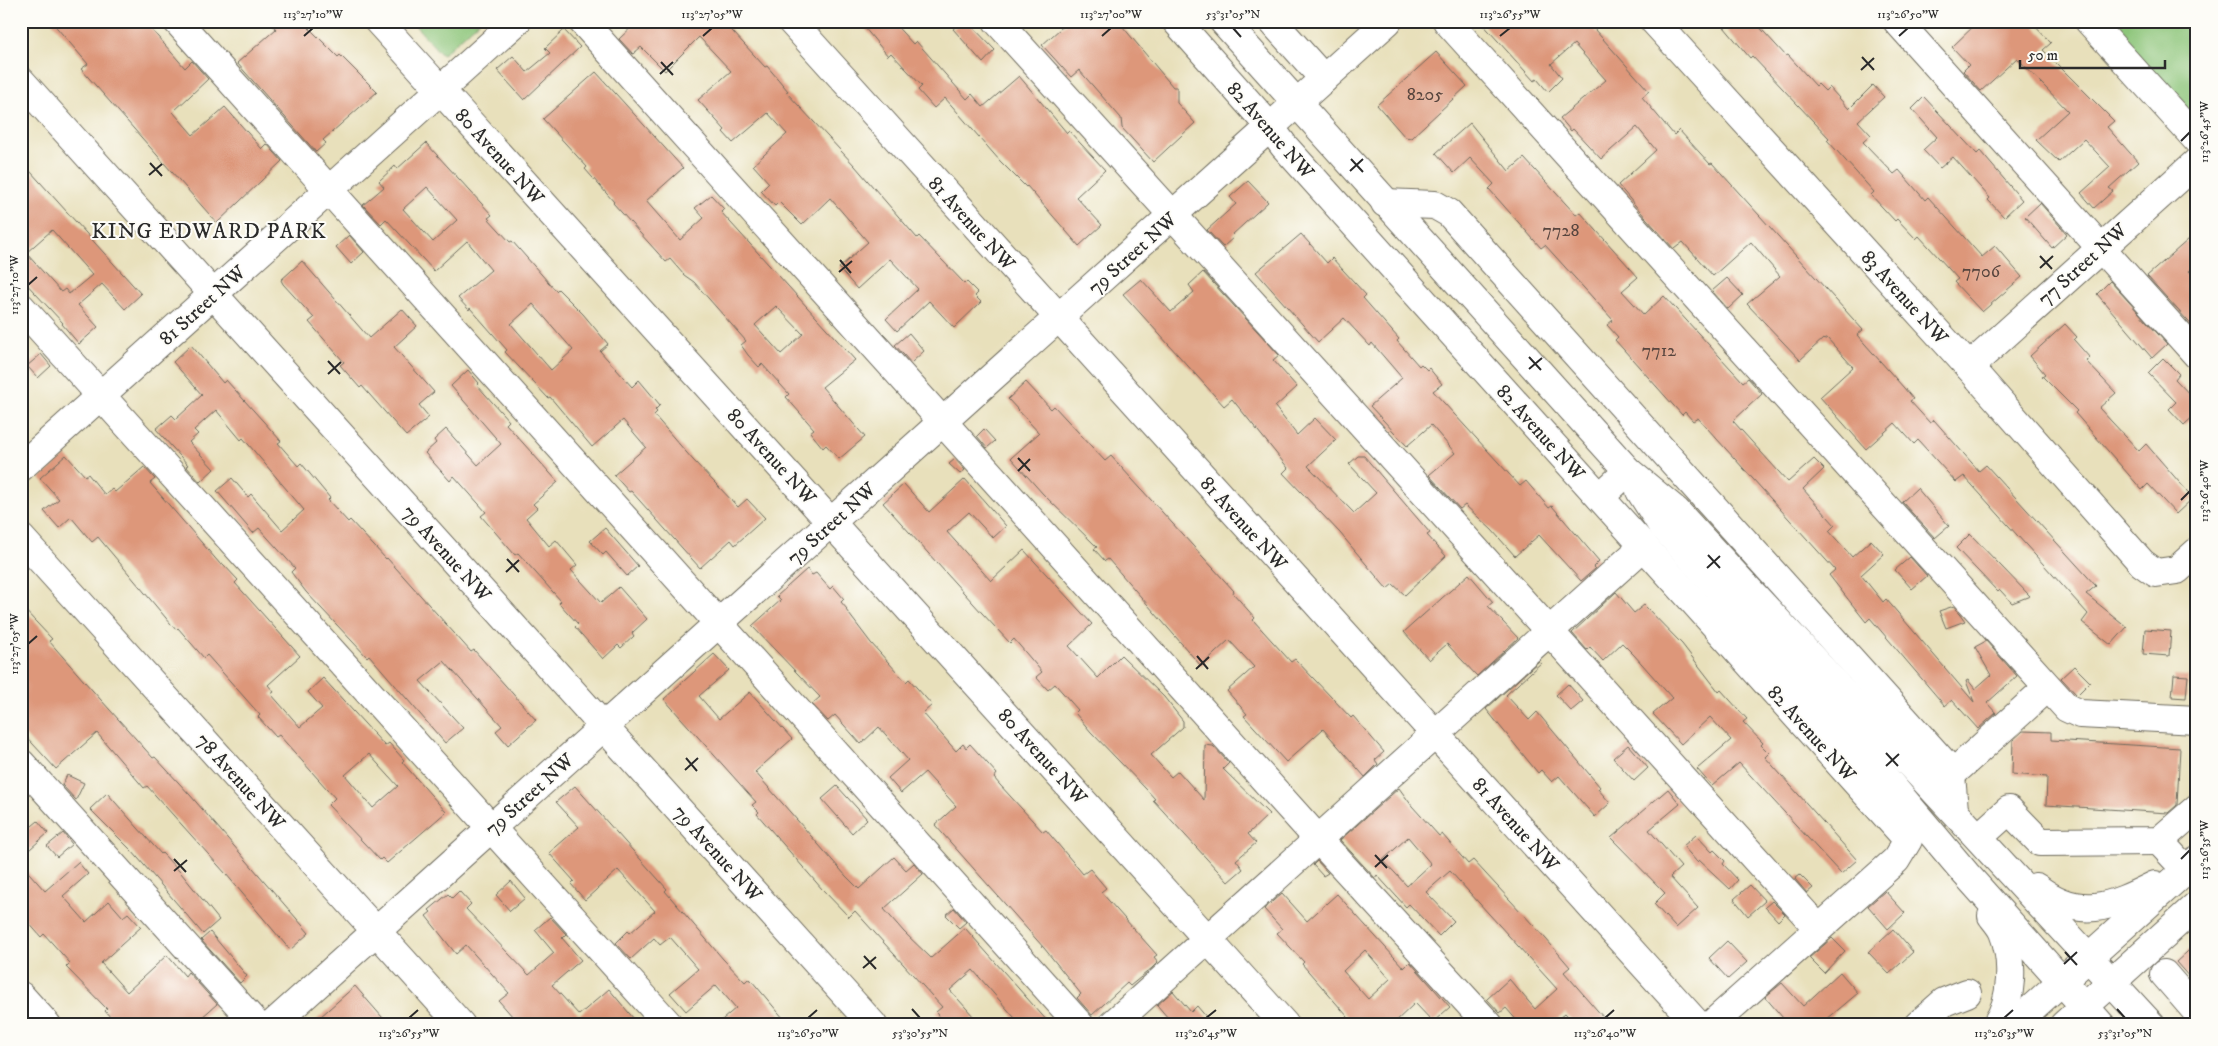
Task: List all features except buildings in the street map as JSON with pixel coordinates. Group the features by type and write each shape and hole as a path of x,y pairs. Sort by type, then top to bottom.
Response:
{"street":[{"path":"177,21 1080,1025"},
{"name":"80 Avenue NW","path":"378,21 1285,1025"},
{"name":"81 Street NW","path":"21,467 517,21"},
{"path":"582,21 1318,839 1489,1025"},
{"name":"81 Avenue NW","path":"791,21 1698,1025"},
{"path":"997,21 1818,928 1711,1025"},
{"name":"82 Avenue NW","path":"1176,21 1270,127 1284,146 1908,840 1896,860 1818,928"},
{"name":"82 Avenue NW","path":"1223,21 1628,471 1676,510 2151,1025"},
{"path":"1272,21 1324,79"},
{"name":"79 Street NW","path":"272,1025 1059,319 1388,21"},
{"path":"1447,21 2067,708 2080,714 2197,720"},
{"name":"83 Avenue NW","path":"1654,21 1968,367 2142,563 2156,573 2177,570 2197,552"},
{"path":"1897,21 2196,353"},
{"path":"2089,21 2197,140"},
{"name":"79 Avenue NW","path":"21,81 872,1025"},
{"name":"77 Street NW","path":"1968,367 2197,162"},
{"path":"1385,203 1435,204 1449,213 1944,763 1951,775 1954,810"},
{"path":"21,307 669,1025"},
{"path":"1600,497 1628,471"},
{"name":"82 Avenue NW","path":"1628,471 1661,524 1854,741 1966,874 2093,1016"},
{"name":"78 Avenue NW","path":"21,538 461,1025"},
{"path":"1112,1025 1644,546"},
{"path":"1951,775 2047,688"},
{"path":"21,763 257,1025"},
{"path":"2159,841 2197,808"},
{"path":"2009,810 2040,842 2159,841 2191,865 2128,900 2091,909 2071,907 2045,894 1986,845 2009,810"},
{"path":"2013,1025 2191,865"},
{"path":"1966,874 2003,932 2007,952 2010,969 2009,982 2006,1001 1996,1025"},
{"path":"2064,1025 2093,1016 2112,982 2197,905"},
{"path":"2164,974 2197,1012"},
{"path":"1918,1025 1944,1002 1967,993"},
{"path":"21,996 48,1025"}],"green space":[{"path":"411,21 480,21 442,55"},
{"path":"2107,21 2197,21 2197,120"}],"district":[{"name":"KING EDWARD PARK","path":"209,230"}]}
